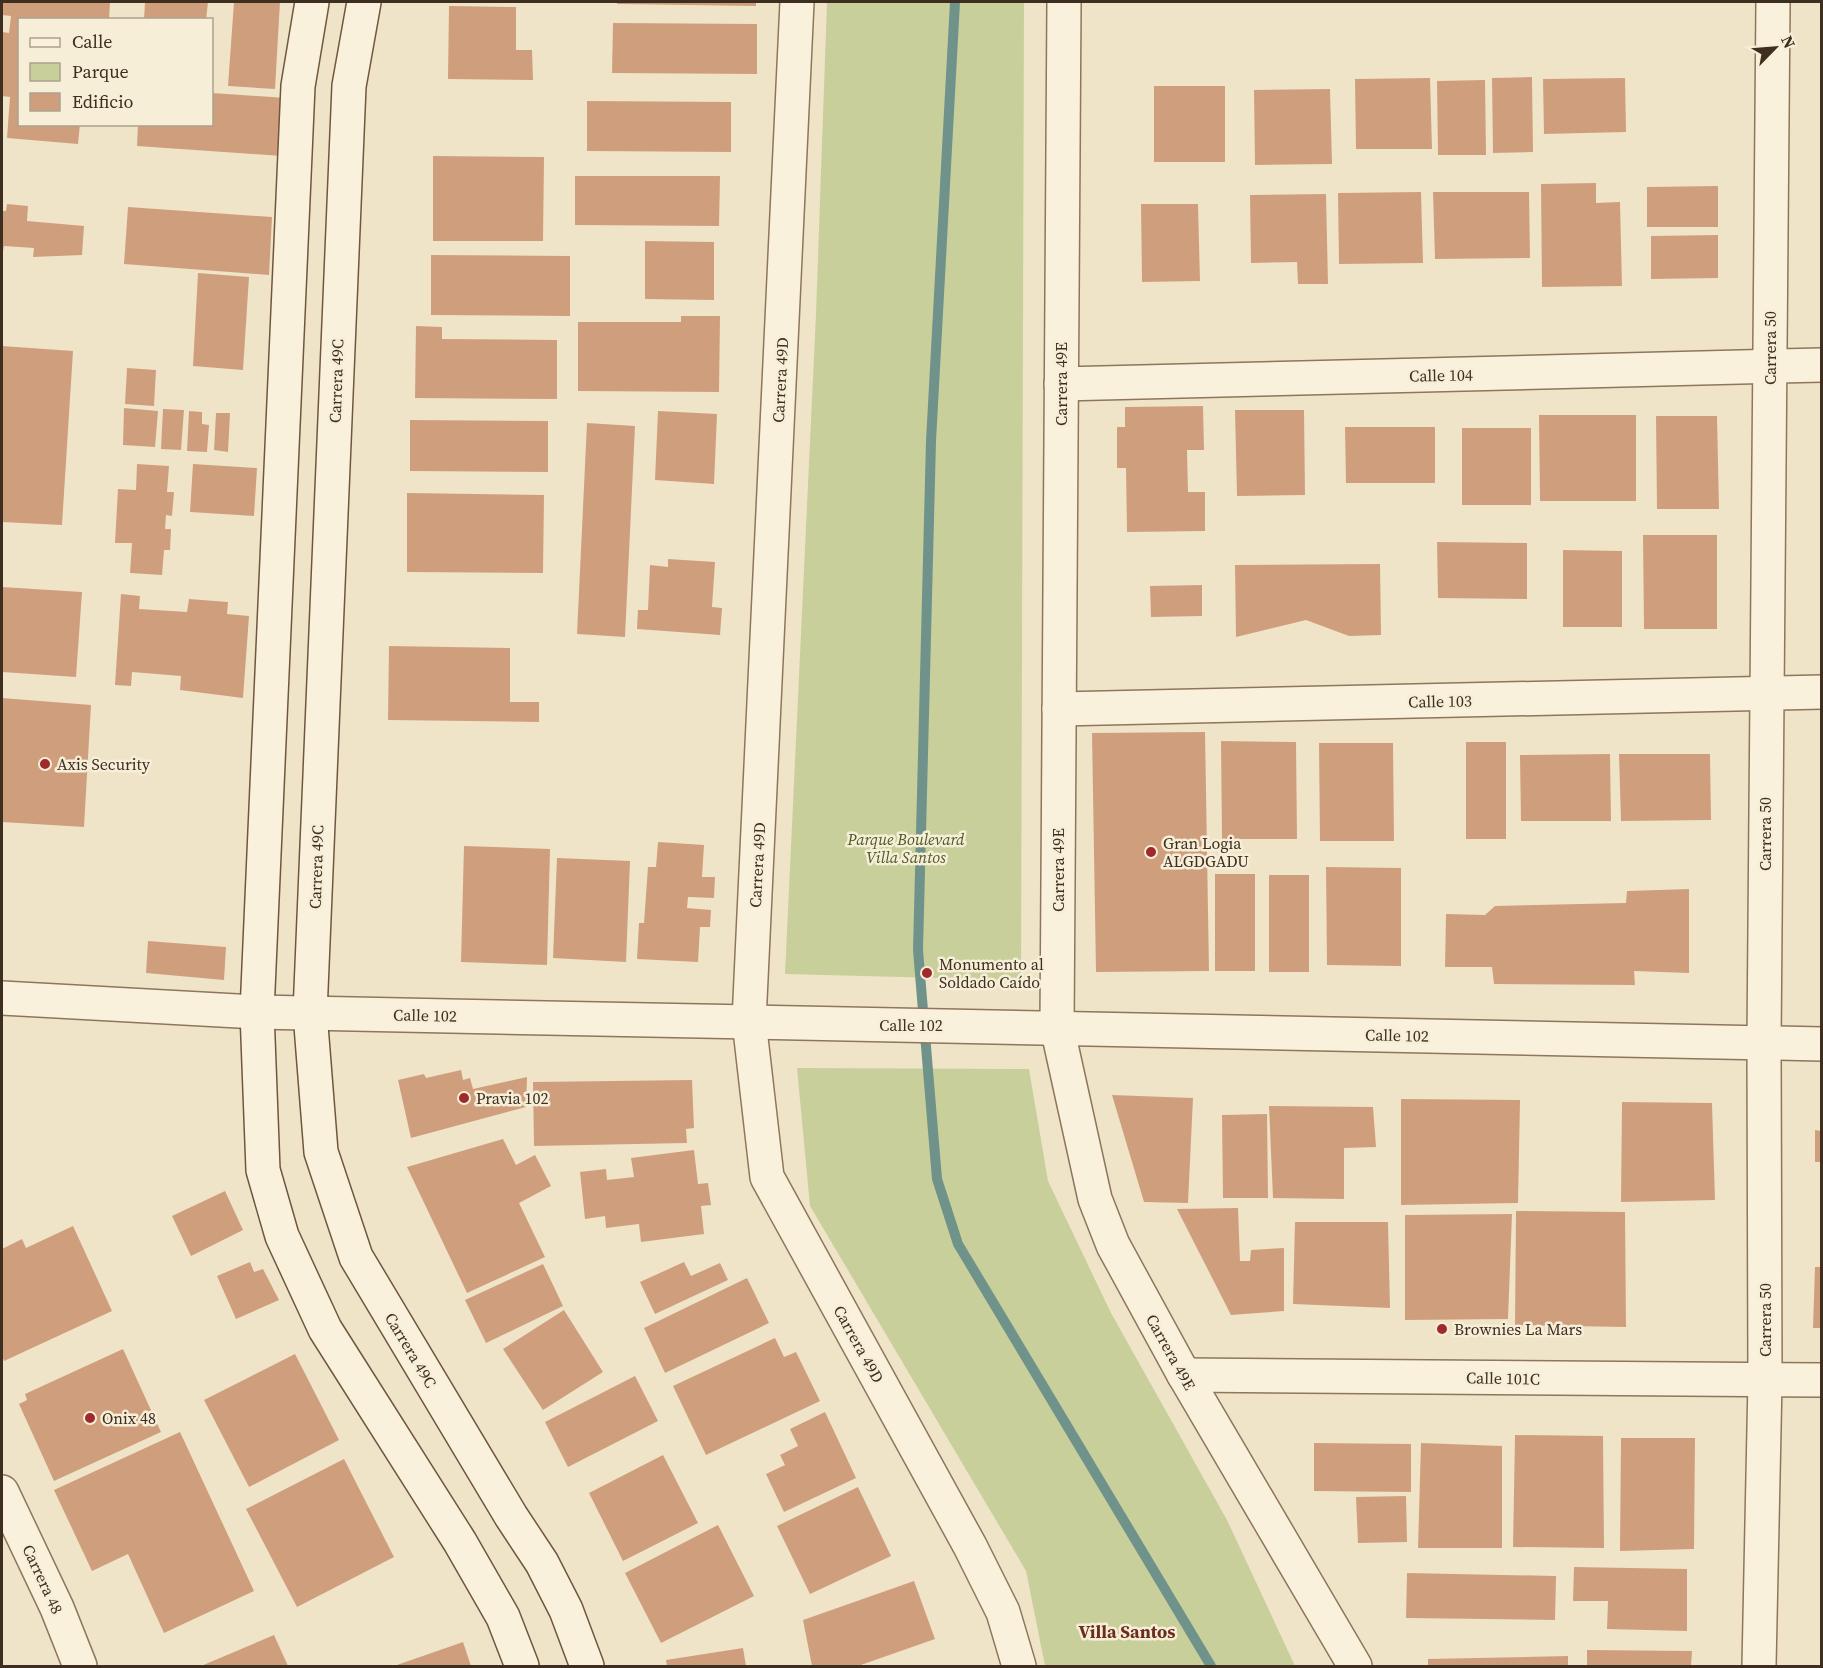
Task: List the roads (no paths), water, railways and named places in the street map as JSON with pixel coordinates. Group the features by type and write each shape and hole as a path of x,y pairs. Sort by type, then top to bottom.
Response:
{"street":[{"path":"312,2 298,86 257,1012 263,1170 282,1236 325,1329 460,1542 503,1617 522,1666"},
{"name":"Carrera 49C","path":"364,2 349,86 310,1013 321,1152 356,1257 511,1516 542,1563 566,1610 587,1666"},
{"name":"Carrera 49D","path":"798,2 750,1021 767,1177 970,1546 1003,1612 1018,1666"},
{"name":"Carrera 49E","path":"1064,2 1057,1027 1095,1199 1113,1245 1184,1375 1355,1666"},
{"name":"Carrera 50","path":"1759,1666 1765,1381 1764,1042 1773,2"},
{"name":"Calle 104","path":"1061,384 1821,365"},
{"name":"Calle 103","path":"1059,709 1821,692"},
{"name":"Calle 102","path":"2,998 257,1012 1821,1044"},
{"name":"Calle 101C","path":"1184,1375 1821,1380"},
{"name":"Carrera 48","path":"2,1492 57,1608 80,1666"}],"waterway":[{"path":"955,2 931,441 918,950 937,1179 958,1244 1211,1666"}],"place":[{"name":"Axis Security","path":"45,764"},
{"name":"Gran Logia ALGDGADU","path":"1151,852"},
{"name":"Monumento al Soldado Caído","path":"927,973"},
{"name":"Pravia 102","path":"464,1098"},
{"name":"Brownies La Mars","path":"1442,1329"},
{"name":"Onix 48","path":"90,1418"}],"district":[{"name":"Villa Santos","path":"1127,1632"}],"park label":[{"name":"Parque Boulevard Villa Santos","path":"906,848"}]}
